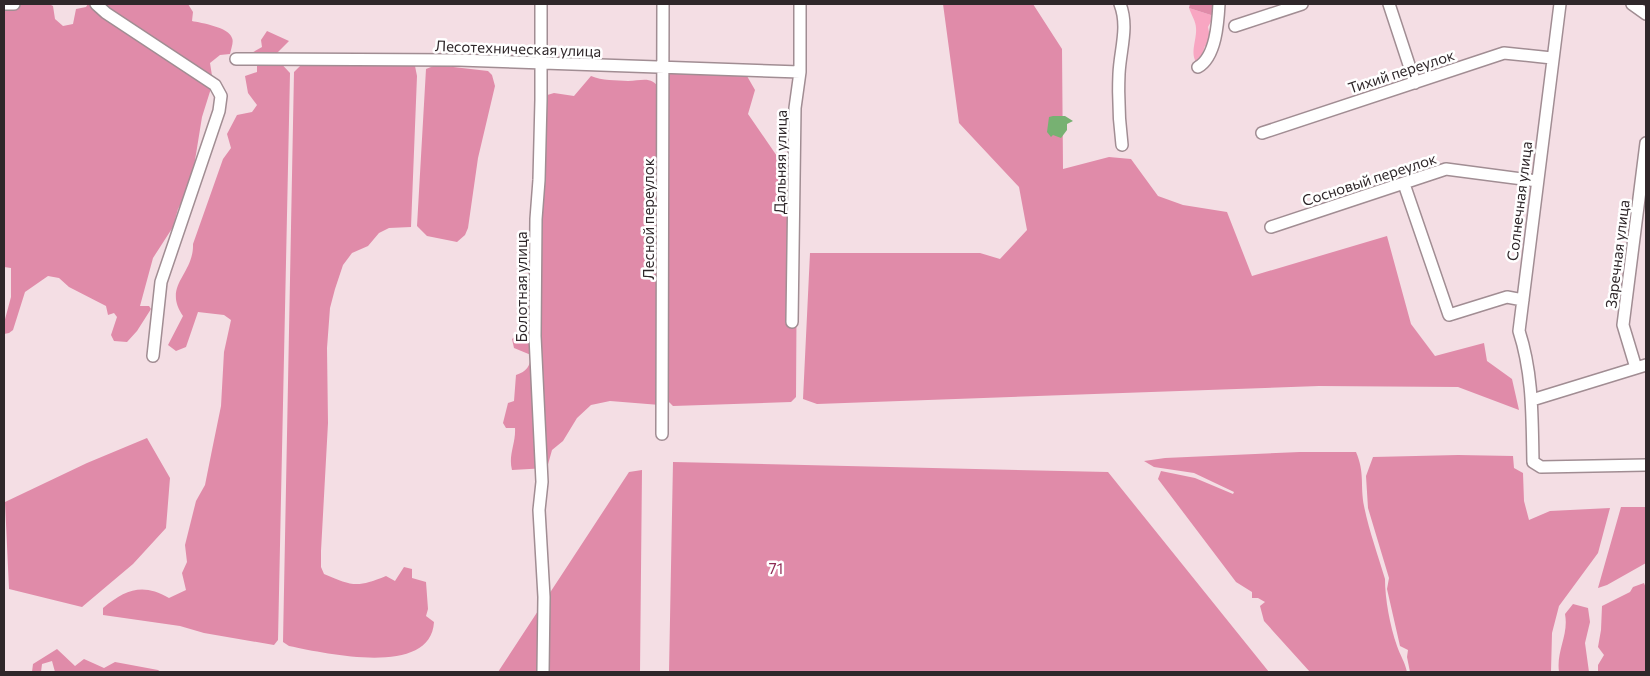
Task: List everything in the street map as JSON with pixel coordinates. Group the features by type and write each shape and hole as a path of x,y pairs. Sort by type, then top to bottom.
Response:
{"street":[{"path":"4,4 14,4"},
{"path":"96,4 106,13 215,84 221,96 210,144 161,282 153,356"},
{"name":"Болотная улица","path":"541,4 535,336 542,482 539,510 544,597 543,672"},
{"name":"Лесной переулок","path":"662,434 663,4"},
{"name":"Дальняя улица","path":"792,322 795,108 800,72 800,4"},
{"path":"1120,4 1125,37 1119,71 1118,111 1122,145"},
{"path":"1198,67 1207,60 1216,30 1219,4"},
{"path":"1235,26 1302,4"},
{"path":"1389,4 1415,83"},
{"name":"Солнечная улица","path":"1560,4 1519,331 1527,357 1532,400 1534,462 1536,465 1646,465"},
{"path":"1632,4 1646,14"},
{"name":"Тихий переулок","path":"1262,133 1504,53 1552,58"},
{"name":"Лесотехническая улица","path":"236,60 459,60 800,72"},
{"name":"Заречная улица","path":"1641,367 1623,325 1646,143"},
{"name":"Сосновый переулок","path":"1270,227 1446,169 1537,181"},
{"path":"1404,184 1449,315 1507,297 1523,300"},
{"path":"1532,400 1641,367"}],"shaded area":[{"path":"1189,8 1214,16 1208,27 1209,32 1213,33 1208,47 1205,46 1200,61 1196,62 1194,50 1196,26"},
{"path":"1065,116 1073,121 1067,124 1067,130 1061,138 1053,135 1051,137 1047,132 1049,117"}],"green space":[{"path":"4,4 49,4 53,6 55,19 63,26 73,24 76,9 86,7 88,4 98,4 102,10 106,4 188,4 193,12 192,21 220,28 230,34 233,40 230,54 220,55 210,63 213,82 202,117 191,185 178,209 173,227 153,258 140,306 149,306 151,309 137,331 127,342 114,341 111,335 117,317 114,313 108,315 106,306 69,287 59,278 48,276 25,292 13,330 4,334 4,323 11,297 11,268 4,267"},
{"path":"943,4 1033,4 1062,49 1063,169 1109,157 1131,159 1158,196 1183,205 1227,212 1252,276 1387,236 1411,324 1435,356 1484,343 1487,361 1512,379 1519,410 1458,387 1319,386 817,404 803,399 810,253 980,253 1000,259 1027,230 1019,187 959,123"},
{"path":"1190,4 1215,4 1214,16 1189,8"},
{"path":"267,31 289,41 274,56 290,73 278,640 274,645 204,633 180,626 103,615 103,608 111,601 135,590 160,593 169,598 186,590 182,573 187,562 185,545 196,501 205,485 221,406 224,352 231,320 224,315 198,312 186,347 176,351 168,345 183,316 177,305 177,288 189,264 193,244 223,159 231,148 227,134 237,115 252,112 257,105 248,93 245,76 257,72 257,66 248,55 262,47 261,40"},
{"path":"342,54 361,54 367,62 408,62 415,66 417,76 411,227 389,228 379,233 368,246 352,253 343,265 330,308 327,348 328,423 321,567 324,574 355,584 386,576 395,581 404,567 412,569 412,578 426,582 428,609 426,616 434,622 429,639 416,650 398,656 376,658 329,654 289,646 283,642 294,72 305,61 338,61"},
{"path":"436,65 488,71 492,75 495,86 478,158 468,228 465,235 457,242 427,236 417,226 426,69"},
{"path":"677,65 747,76 755,90 748,114 781,162 794,172 795,199 787,216 797,237 796,397 791,402 673,406 666,399 668,73"},
{"path":"591,76 609,80 650,81 654,82 660,90 660,405 610,401 591,405 577,418 563,441 552,450 547,468 512,470 511,459 515,428 506,428 503,423 508,403 514,401 516,375 527,368 531,355 514,348 512,339 519,333 531,334 539,313 544,96 554,93 574,96"},
{"path":"147,438 170,478 166,528 133,564 82,607 9,589 5,502 87,463"},
{"path":"1300,452 1356,452 1359,459 1366,515 1385,579 1390,621 1407,672 1310,672 1264,621 1260,606 1265,602 1258,598 1252,598 1252,592 1236,582 1158,479 1161,471 1195,478 1233,494 1234,492 1194,473 1154,467 1144,461 1165,458"},
{"path":"1513,456 1514,468 1523,473 1524,501 1529,520 1550,511 1610,508 1598,553 1559,606 1552,633 1551,672 1410,672 1407,657 1408,650 1400,646 1387,589 1389,578 1368,508 1366,476 1373,457"},
{"name":"71","path":"673,462 1108,472 1269,672 669,672"},
{"path":"642,470 640,672 498,672 629,472"},
{"path":"1621,507 1646,507 1646,563 1598,588"},
{"path":"1644,583 1646,588 1646,672 1598,672 1598,665 1604,655 1598,647 1602,606 1630,592 1633,587"},
{"path":"1573,604 1588,608 1590,622 1585,643 1589,672 1559,672 1559,657 1566,622 1565,614"},
{"path":"57,649 75,666 84,659 104,668 115,662 161,672 55,672 52,661 42,664 41,672 32,672 33,664"}]}
